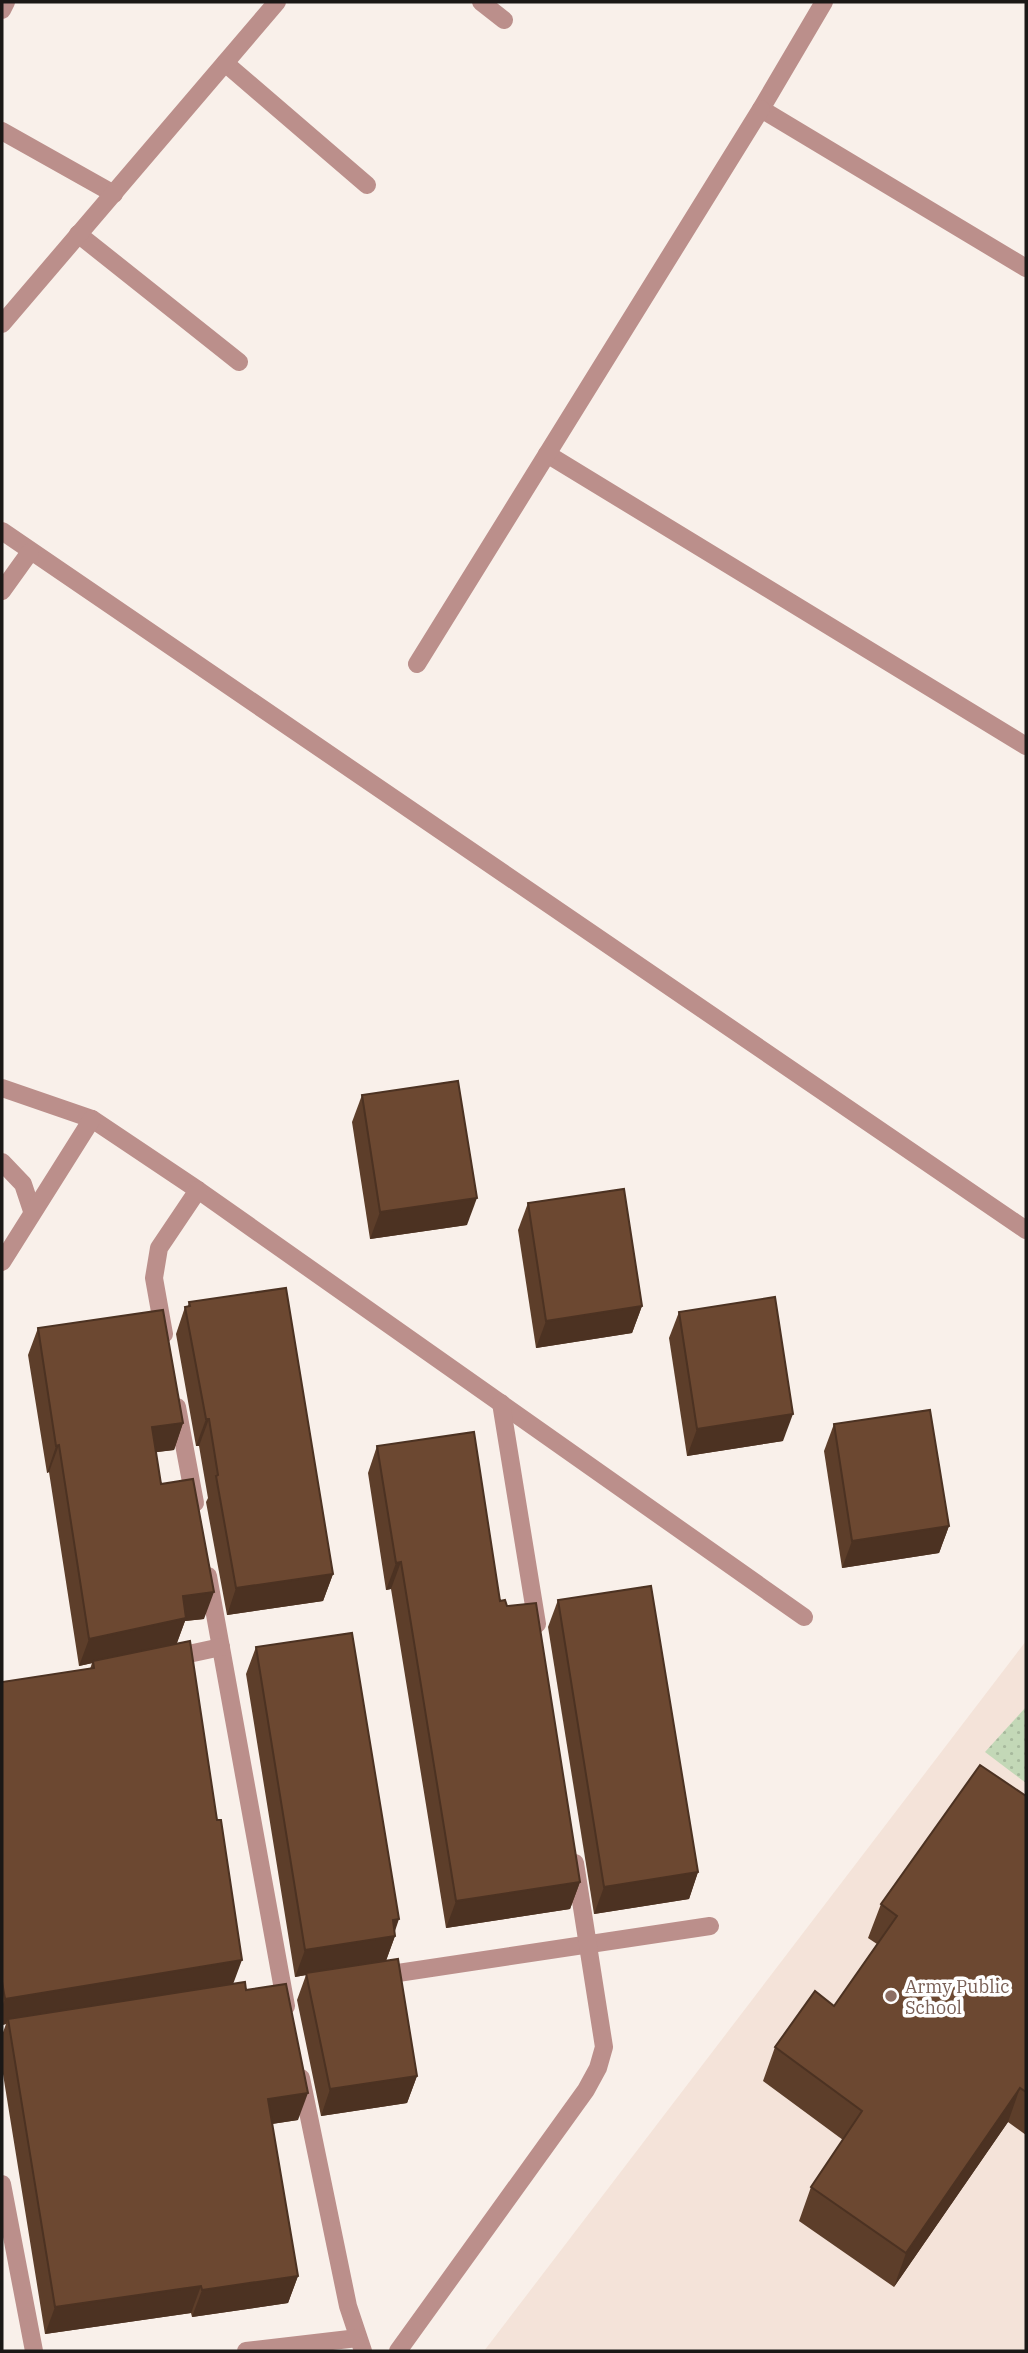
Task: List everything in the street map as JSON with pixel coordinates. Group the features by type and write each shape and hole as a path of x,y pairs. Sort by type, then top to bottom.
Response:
{"street":[{"path":"2,10 6,2"},
{"path":"2,324 277,2"},
{"path":"481,2 504,20"},
{"path":"417,664 761,109 824,2"},
{"path":"225,63 367,185"},
{"path":"761,109 1026,268"},
{"path":"2,131 114,194"},
{"path":"78,234 239,362"},
{"path":"547,454 1026,746"},
{"path":"2,531 1026,1230"},
{"path":"2,591 30,552"},
{"path":"2,1088 92,1119 198,1190 804,1617"},
{"path":"2,1262 92,1119"},
{"path":"2,1161 23,1184 32,1211"},
{"path":"167,1347 154,1278 159,1248 198,1190"},
{"path":"174,1388 199,1524"},
{"path":"501,1403 540,1647"},
{"path":"206,1565 291,2029"},
{"path":"156,1661 221,1647"},
{"path":"398,2351 586,2090 598,2068 604,2047 573,1850"},
{"path":"363,1978 710,1926"},
{"path":"246,2351 361,2344 348,2306 297,2056"},
{"path":"2,2184 34,2351"}],"shaded area":[{"name":"Army Public School","path":"1026,1641 1026,2351 484,2351"}],"green space":[{"path":"1026,1707 1026,1783 985,1752"}],"building":[{"path":"458,1081 477,1198 380,1212 362,1095"},
{"path":"624,1189 642,1306 546,1321 528,1203"},
{"path":"286,1288 333,1574 236,1588 209,1419 206,1419 185,1307 190,1306 189,1302"},
{"path":"775,1297 793,1414 697,1429 679,1312"},
{"path":"163,1310 183,1423 152,1427 161,1484 193,1479 214,1592 183,1596 186,1618 89,1639 38,1328"},
{"path":"930,1410 949,1526 852,1541 834,1424"},
{"path":"474,1432 500,1601 505,1600 507,1606 536,1603 580,1882 456,1901 401,1562 396,1563 377,1446"},
{"path":"651,1586 698,1872 604,1887 558,1600"},
{"path":"352,1633 399,1919 393,1920 395,1936 305,1950 256,1647"},
{"path":"190,1641 217,1820 221,1820 242,1960 5,1999 2,1982 2,1682 94,1668 93,1661"},
{"path":"980,1765 1026,1796 1026,2092 1020,2088 906,2253 811,2187 862,2111 775,2047 815,1991 834,2006 897,1916 881,1904"},
{"path":"398,1959 417,2076 330,2089 306,1973"},
{"path":"245,1982 246,1990 286,1984 308,2093 268,2099 298,2276 202,2290 201,2286 55,2307 8,2019"}],"place":[{"name":"Army Public School","path":"891,1996"}]}
